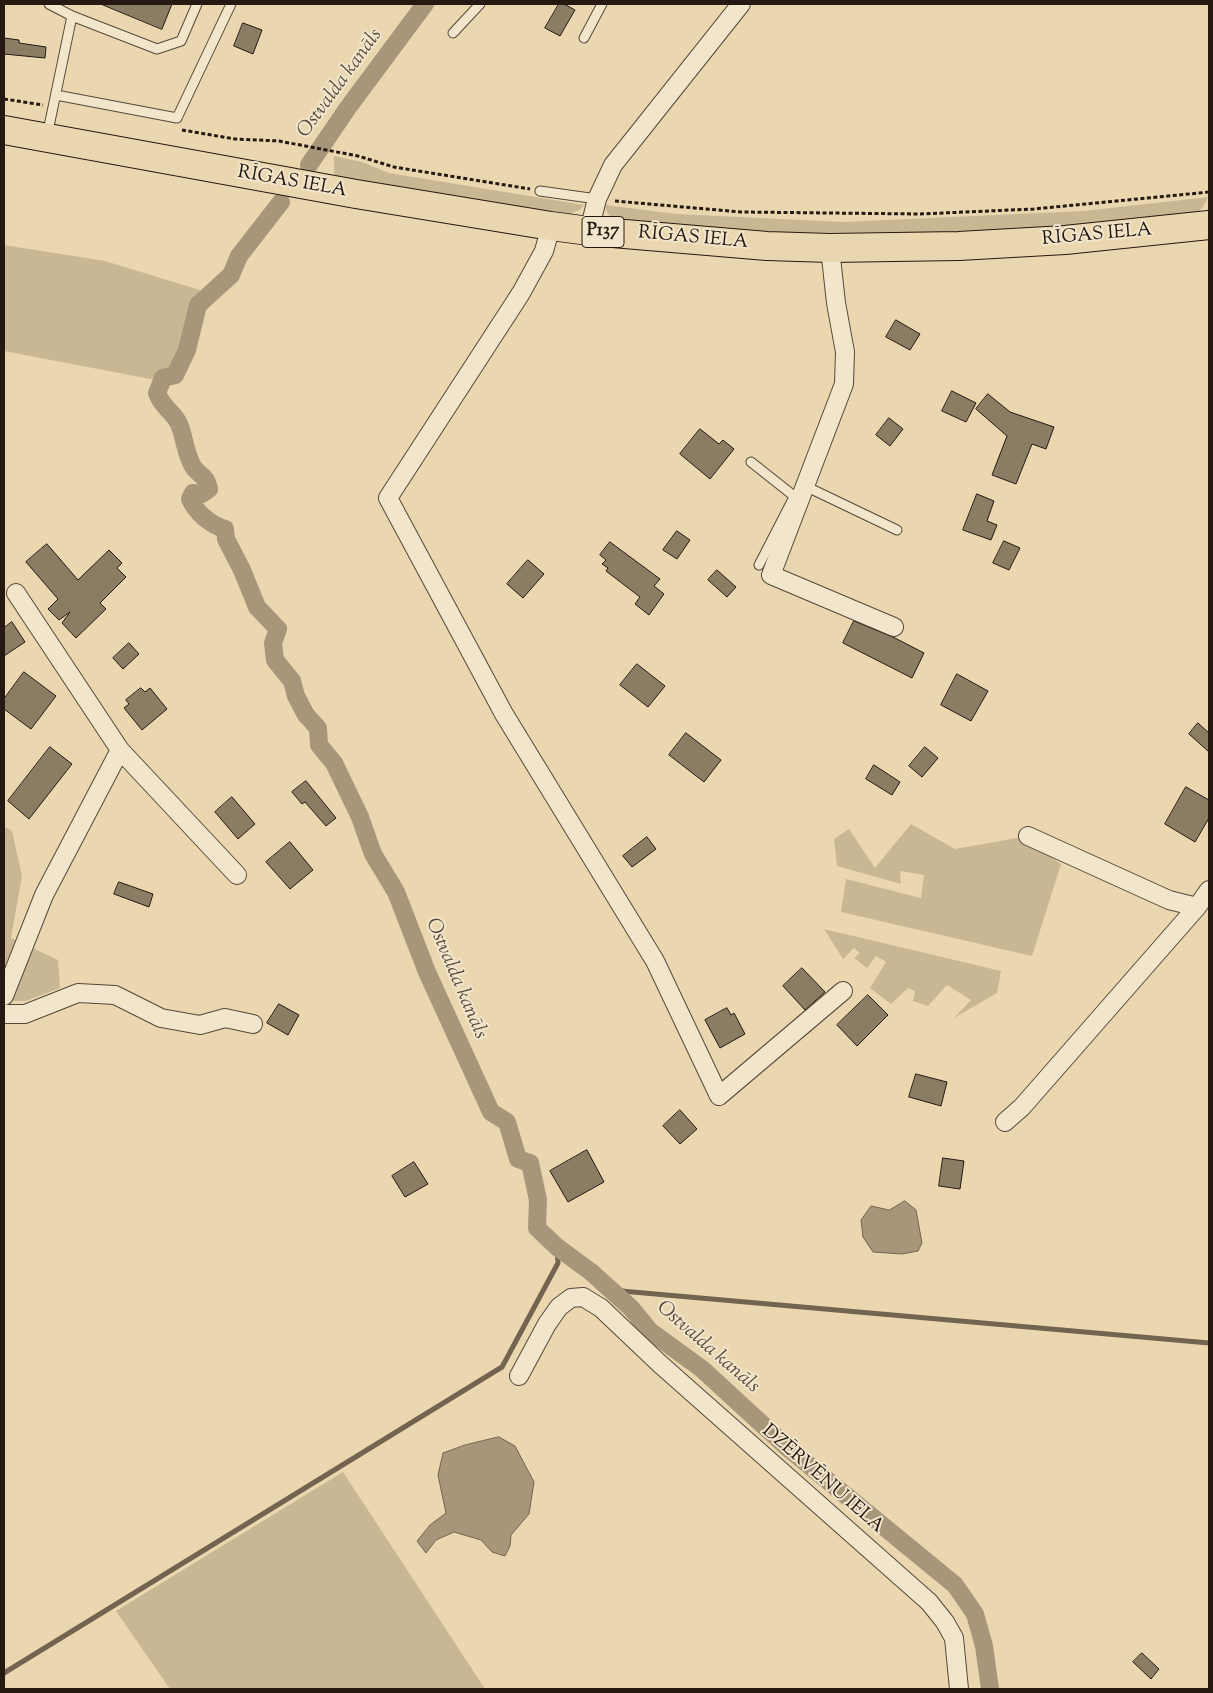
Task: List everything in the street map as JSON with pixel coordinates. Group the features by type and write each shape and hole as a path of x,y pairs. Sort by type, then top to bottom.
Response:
{"main road":[{"name":"RĪGAS IELA","path":"4,130 365,196 551,226 767,246 830,248 959,246 1065,240 1209,225"}],"street":[{"path":"590,231 597,199 613,165 741,4"},
{"path":"551,226 544,251 521,293 388,498 504,714 654,961 719,1096 843,992"},
{"path":"830,248 836,302 845,352 844,384 800,491 770,575 894,627"},
{"path":"16,592 120,750 237,875"},
{"path":"4,996 44,895 120,750"},
{"path":"1028,836 1169,900 1197,907"},
{"path":"1005,1122 1022,1107 1197,907 1209,890"},
{"path":"4,1014 25,1014 78,993 115,995 161,1018 200,1025 225,1018 253,1024"},
{"name":"DZĒRVĒNU IELA","path":"519,1376 547,1324 559,1307 571,1298 583,1298 601,1308 660,1364 929,1602 945,1622 954,1638 959,1689"}],"lane":[{"path":"49,4 72,16 157,49 181,41 197,4"},
{"path":"56,95 177,118 231,4"},
{"path":"454,33 480,4"},
{"path":"584,38 602,4"},
{"path":"47,138 72,16"},
{"path":"540,191 597,199"},
{"path":"751,462 800,491 897,530"},
{"path":"758,565 800,491"}],"path":[{"path":"307,146 358,156 394,167 540,191"},
{"path":"597,199 741,212 920,214 1034,210 1209,192"}],"shaded area":[{"path":"334,156 362,162 389,173 584,205 579,210 570,214 339,178 334,174"},
{"path":"1208,197 1203,207 1197,213 1035,228 917,234 773,232 630,224 618,221 610,216 605,205 677,214 843,222 1084,211"},
{"path":"4,245 105,261 200,290 166,382 4,351"},
{"path":"911,824 955,849 1023,837 1061,864 1032,956 841,912 846,879 921,898 924,875 900,871 901,884 837,866 834,839 849,829 875,868"},
{"path":"4,826 12,831 22,876 11,938 58,960 60,988 26,1001 4,1001"},
{"path":"824,929 1001,971 997,993 954,1018 971,1000 947,985 928,1006 913,1001 915,991 908,988 891,1004 870,988 886,962 876,956 867,968 854,958 860,953 854,948 843,959"},
{"path":"905,1201 916,1210 922,1243 918,1251 902,1254 873,1252 863,1237 861,1220 871,1206 889,1210"},
{"path":"499,1437 515,1446 534,1482 529,1514 511,1535 510,1546 505,1556 492,1552 481,1540 454,1532 436,1540 426,1553 417,1541 430,1525 446,1513 438,1475 443,1453 465,1445"},
{"path":"343,1472 485,1689 170,1689 116,1611"}],"building":[{"path":"101,4 172,4 162,29"},
{"path":"559,4 564,4 575,10 560,36 545,28"},
{"path":"243,23 262,30 253,54 234,46"},
{"path":"4,38 19,40 19,43 46,47 45,58 4,54"},
{"path":"896,320 920,334 910,350 886,337"},
{"path":"952,391 976,403 966,422 942,411"},
{"path":"988,394 1010,412 1054,427 1046,449 1032,444 1016,484 992,475 1007,436 976,409"},
{"path":"889,418 903,429 890,446 876,435"},
{"path":"700,429 719,444 723,440 734,449 710,479 680,454"},
{"path":"977,494 994,501 987,521 997,525 991,540 963,530"},
{"path":"677,531 690,540 677,559 663,550"},
{"path":"1004,541 1020,548 1009,570 993,563"},
{"path":"610,542 660,579 654,586 664,594 649,615 635,604 640,597 606,571 608,568 602,564 606,560 600,555"},
{"path":"47,544 78,580 109,550 122,563 117,568 126,577 100,603 106,609 76,638 62,623 70,612 59,620 48,609 58,599 26,562"},
{"path":"528,560 544,574 523,598 507,584"},
{"path":"717,570 736,587 727,597 708,580"},
{"path":"854,621 895,638 924,653 912,678 843,643"},
{"path":"12,622 25,642 4,656 4,628"},
{"path":"129,643 139,654 123,669 113,658"},
{"path":"637,664 665,686 648,707 620,685"},
{"path":"24,672 56,696 31,729 4,709 4,699"},
{"path":"957,674 988,691 971,721 941,705"},
{"path":"141,688 145,692 150,688 167,709 142,730 124,708 129,704 126,700"},
{"path":"1198,723 1209,733 1209,752 1189,734"},
{"path":"686,733 721,760 704,782 669,755"},
{"path":"50,747 72,764 29,819 8,801"},
{"path":"925,747 938,758 922,777 909,766"},
{"path":"874,765 900,782 892,795 866,779"},
{"path":"306,781 336,818 326,826 305,802 302,804 292,792"},
{"path":"1186,787 1209,800 1209,818 1195,842 1165,824"},
{"path":"232,797 255,824 238,839 215,812"},
{"path":"647,837 656,849 632,867 623,856"},
{"path":"290,842 313,870 290,889 266,862"},
{"path":"119,882 153,894 149,907 114,894"},
{"path":"802,968 825,992 805,1010 783,986"},
{"path":"868,995 888,1015 857,1046 837,1025"},
{"path":"279,1004 299,1015 288,1035 267,1023"},
{"path":"727,1008 731,1015 734,1013 745,1034 720,1048 705,1020"},
{"path":"916,1074 947,1082 941,1106 909,1097"},
{"path":"680,1110 697,1129 680,1144 663,1126"},
{"path":"587,1150 604,1182 568,1202 550,1171"},
{"path":"943,1158 964,1161 960,1189 939,1186"},
{"path":"414,1162 428,1184 405,1197 392,1176"},
{"path":"1142,1653 1159,1669 1151,1679 1133,1662"}],"waterway":[{"name":"Ostvalda kanāls","path":"309,165 347,109 425,4"},
{"name":"Ostvalda kanāls","path":"281,202 239,256 231,275 198,305 187,350 175,375 163,378 157,393 162,403 177,420 191,463 208,484 209,489 202,494 193,493 190,499 205,518 214,525 225,529 226,539 242,570 257,607 278,629 273,643 275,660 292,681 296,696 306,715 318,728 319,745 334,763 360,817 373,854 396,892 427,972 491,1112 507,1122 518,1159 530,1163 538,1200 537,1228 557,1247 591,1272 631,1308 650,1331 702,1369 788,1448 955,1585 975,1614 984,1646 990,1689"},
{"path":"4,1673 502,1367 558,1263 557,1247"},
{"path":"610,1290 1209,1343"}]}
